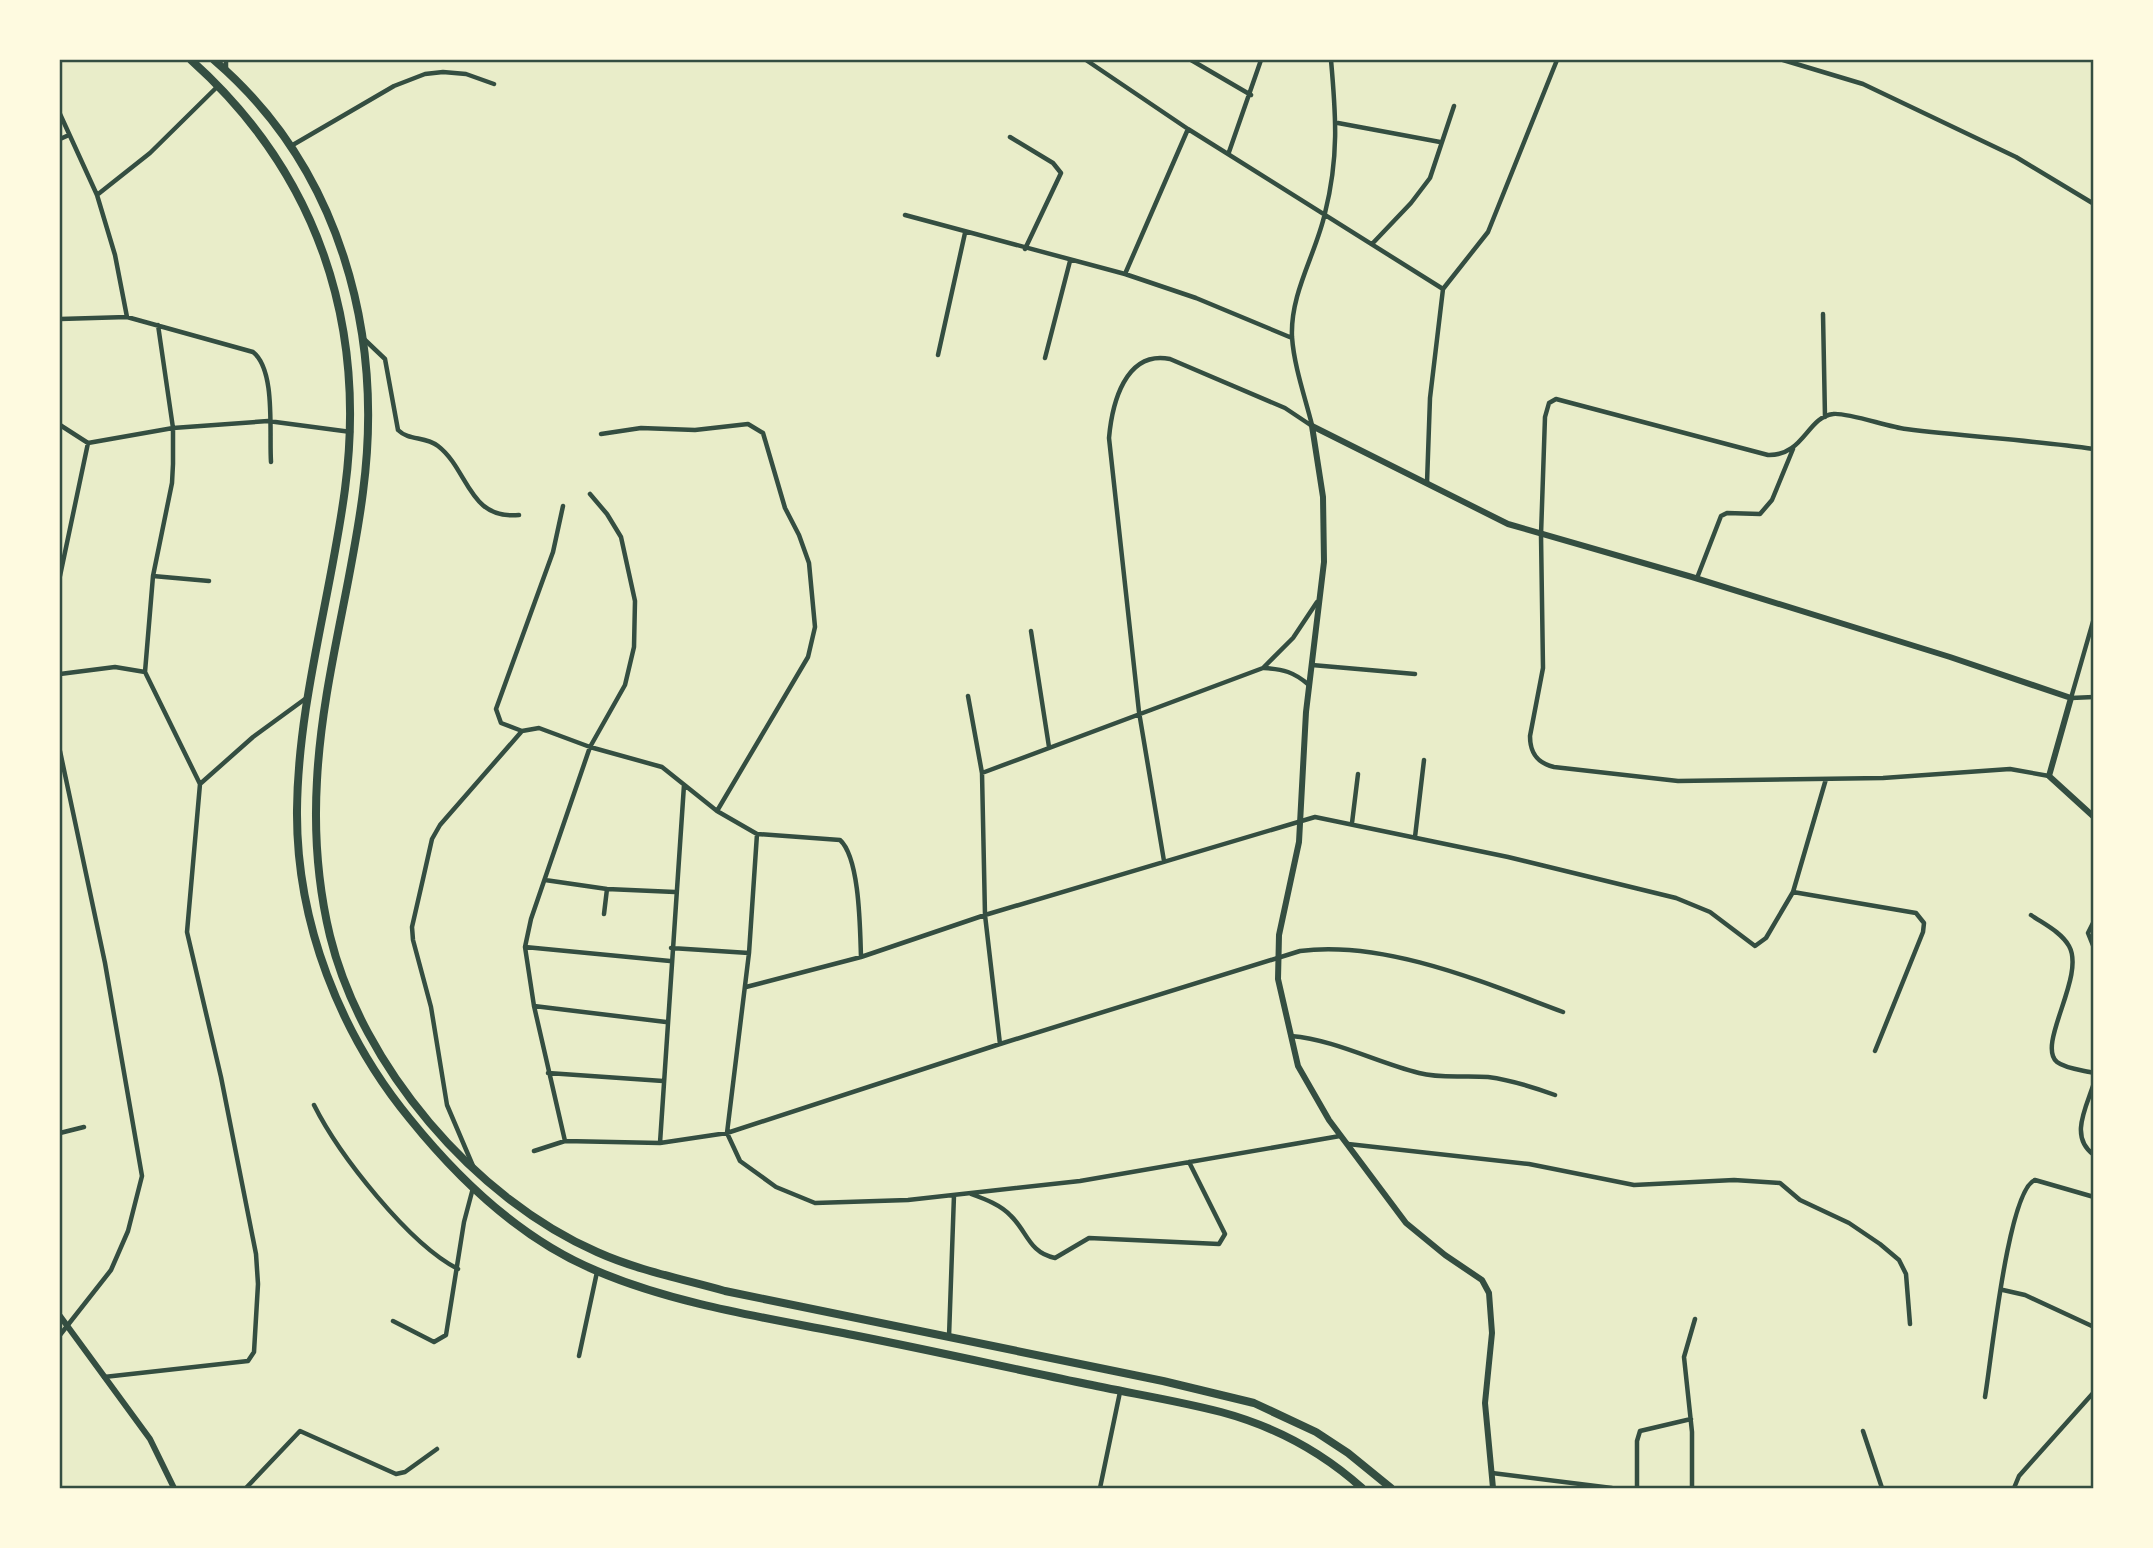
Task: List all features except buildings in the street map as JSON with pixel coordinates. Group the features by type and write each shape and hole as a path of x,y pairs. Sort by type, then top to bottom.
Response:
{"highway":[{"path":"191,60 248,119 286,172 320,240 344,321 352,432 345,493 301,750 297,816 305,890 316,943 345,1022 372,1069 443,1160 472,1188 536,1237 597,1271 658,1292 1247,1419 1312,1450 1362,1489"},
{"path":"214,60 226,70 291,146 334,225 349,266 364,339 369,393 363,492 317,777 315,823 322,891 331,938 353,1000 381,1054 424,1116 475,1170 552,1228 597,1252 725,1291 1163,1381 1254,1403 1316,1432 1348,1453 1391,1489"},
{"path":"857,1336 864,1329 861,1320"},
{"path":"895,1344 890,1334 898,1327"}],"street":[{"path":"226,60 226,70"},
{"path":"1086,60 1325,217 1443,289"},
{"path":"1192,60 1251,95"},
{"path":"1229,152 1261,60"},
{"path":"1331,60 1337,122 1335,161 1325,217 1296,299 1292,338 1312,426 1325,532 1309,685 1301,819 1277,958 1278,979 1290,1036 1303,1076 1340,1136 1406,1223 1445,1255 1482,1280 1489,1293 1492,1333 1485,1403 1493,1489"},
{"path":"1427,484 1430,398 1443,289 1488,232 1557,60"},
{"path":"1783,60 1863,84 2016,157 2094,204"},
{"path":"291,146 394,86 425,74 443,72 466,75 494,84"},
{"path":"97,195 150,153 218,85"},
{"path":"1372,244 1426,184 1454,106"},
{"path":"60,114 97,195 115,255 127,317"},
{"path":"1337,122 1440,142"},
{"path":"1125,274 1188,129"},
{"path":"60,139 69,135"},
{"path":"1010,137 1053,163 1061,173 1025,249"},
{"path":"905,215 1125,274 1196,298 1292,338"},
{"path":"938,355 954,295 965,233"},
{"path":"1045,358 1070,261"},
{"path":"1823,314 1825,417"},
{"path":"60,319 127,317 253,352 260,358 268,374 271,462"},
{"path":"104,1377 238,1364 250,1360 254,1352 258,1284 256,1254 221,1077 187,932 200,784 145,672 153,576 172,483 173,428 158,325"},
{"path":"364,339 385,359 398,430 410,437 436,444 480,503 490,511 505,516 519,515"},
{"path":"1164,861 1139,712 1109,438 1111,414 1129,374 1143,362 1157,357 1170,359 1285,408 1312,426 1476,510 1541,535 1698,578 2071,698 2094,697"},
{"path":"2094,449 1906,429 1842,415 1825,417 1794,448 1780,456 1768,455 1593,407 1553,399 1547,408 1544,428 1541,535 1543,668 1531,736 1531,746 1539,761 1554,767 1653,780 1826,779 2010,769 2049,776 2094,817"},
{"path":"60,425 88,443 173,428 268,421 352,432"},
{"path":"601,434 641,428 695,430 748,424 756,427 763,433 785,508 809,563 815,627 808,657 717,811"},
{"path":"60,572 88,443"},
{"path":"1698,578 1721,516 1727,513 1760,514 1772,500 1794,448"},
{"path":"565,1141 534,1006 525,947 590,747 625,685 634,647 636,616 621,537 590,494"},
{"path":"563,506 554,552 496,709 501,723 522,731 539,728 590,747 653,764 671,772 717,811 757,834 835,838 845,844 856,894 861,957"},
{"path":"153,576 208,581"},
{"path":"1263,668 1293,638 1317,602"},
{"path":"2049,776 2094,618"},
{"path":"1031,631 1049,747"},
{"path":"1311,665 1415,674"},
{"path":"60,674 115,667 145,672"},
{"path":"982,773 1139,712 1263,668 1282,668 1297,674 1309,685"},
{"path":"200,784 253,737 310,696"},
{"path":"968,696 982,773 985,915 1000,1044"},
{"path":"475,1170 447,1105 431,1007 412,927 432,839 440,825 522,731"},
{"path":"60,751 105,963 142,1176 128,1231 117,1258 98,1288 60,1335"},
{"path":"1415,837 1424,760"},
{"path":"1352,823 1358,774"},
{"path":"746,987 861,957 985,915 1315,817 1415,837 1684,901 1710,912 1755,946 1766,938 1793,892 1826,779"},
{"path":"660,1143 684,785"},
{"path":"757,834 746,987 727,1133 740,1161 776,1188 815,1203 908,1200 1080,1181 1340,1136"},
{"path":"545,880 607,889 675,892"},
{"path":"604,914 607,889"},
{"path":"1793,892 1916,913 1922,918 1923,932 1875,1051"},
{"path":"2031,915 2053,929 2071,948 2073,965 2070,984 2051,1045 2052,1056 2060,1064 2094,1073"},
{"path":"2094,921 2088,933 2094,948"},
{"path":"525,947 671,961"},
{"path":"671,948 749,953"},
{"path":"534,1151 565,1141 660,1143 727,1133 1000,1044 1311,949 1377,955 1466,976 1563,1012"},
{"path":"534,1006 667,1022"},
{"path":"1290,1036 1326,1042 1424,1074 1488,1077 1555,1094"},
{"path":"548,1073 663,1080"},
{"path":"2094,1083 2080,1133 2082,1145 2094,1155"},
{"path":"314,1105 329,1134 359,1174 433,1252 458,1269"},
{"path":"60,1133 83,1128"},
{"path":"1347,1144 1529,1164 1634,1185 1734,1180 1780,1183 1800,1200 1870,1237 1899,1260 1906,1274 1910,1324"},
{"path":"967,1193 989,1201 1009,1213 1024,1238 1047,1256 1055,1258 1089,1238 1219,1244 1225,1239 1225,1234 1189,1162"},
{"path":"1985,1397 2011,1222 2025,1188 2035,1180 2094,1197"},
{"path":"393,1321 426,1339 441,1340 448,1329 472,1188"},
{"path":"949,1338 954,1195"},
{"path":"579,1356 597,1271"},
{"path":"2003,1290 2037,1300 2094,1327"},
{"path":"60,1316 66,1328 150,1439 174,1489"},
{"path":"1692,1489 1690,1419 1684,1357 1695,1319"},
{"path":"1100,1489 1120,1391"},
{"path":"2014,1489 2019,1476 2094,1392"},
{"path":"1637,1489 1637,1441 1640,1431 1690,1419"},
{"path":"1863,1431 1882,1489"},
{"path":"246,1489 300,1432 396,1474 405,1472 437,1449"},
{"path":"1492,1473 1612,1489"}]}
